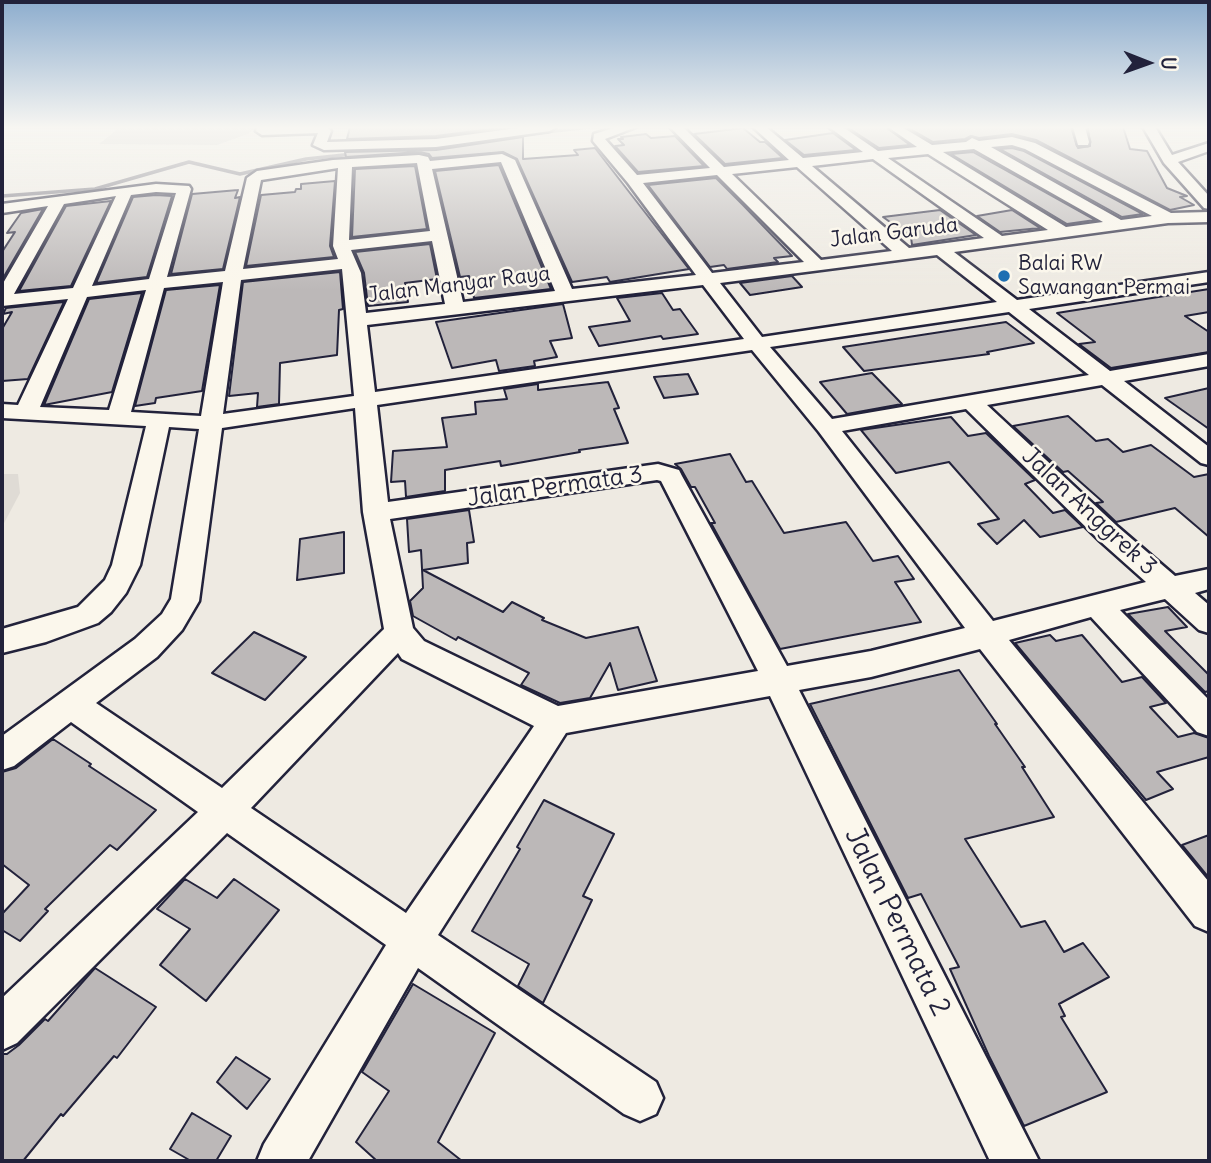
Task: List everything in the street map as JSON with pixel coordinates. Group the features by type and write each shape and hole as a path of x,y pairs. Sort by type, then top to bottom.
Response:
{"street":[{"path":"2,755 146,648 172,622 185,601 233,274 253,181"},
{"path":"345,181 344,254 352,273 358,320 376,512 399,632 413,650 556,721 871,664 1097,604 1209,579"},
{"path":"427,181 455,308"},
{"path":"517,181 565,295"},
{"path":"634,181 758,345 827,426 987,635 1209,912"},
{"path":"731,181 817,266"},
{"path":"821,181 906,254"},
{"path":"913,181 1000,242"},
{"path":"981,181 1066,234"},
{"path":"1044,181 1119,225"},
{"path":"1098,181 1168,218"},
{"path":"1187,181 1209,207"},
{"path":"2,208 156,188 184,189 118,418"},
{"path":"26,413 125,192"},
{"path":"2,300 59,200"},
{"name":"Jalan Garuda","path":"565,295 1066,234 1168,218 1209,207"},
{"path":"2,300 233,274 439,235"},
{"path":"941,250 1209,458"},
{"path":"2,411 211,423 1209,277"},
{"name":"Jalan Manyar Raya","path":"358,320 565,295"},
{"path":"827,426 1209,360"},
{"name":"Jalan Anggrek 3","path":"970,400 1109,534 1209,622"},
{"path":"2,640 46,630 88,615 116,586 126,565 159,420"},
{"name":"Jalan Permata 3","path":"376,512 658,472 670,476 779,682"},
{"path":"1097,604 1209,722"},
{"path":"2,1028 224,811 399,632"},
{"name":"Jalan Permata 2","path":"779,682 1014,1161"},
{"path":"71,704 413,938 640,1098"},
{"path":"281,1161 413,938 556,721"}],"shaded area":[{"path":"2,474 18,474 20,493 2,527"}],"building":[{"path":"335,181 330,246 334,257 246,266 261,195 295,192 296,189 301,189 301,184"},
{"path":"354,181 418,181 427,229 352,237"},
{"path":"437,181 506,181 551,289 474,298 469,276 460,277"},
{"path":"527,181 621,181 689,269 610,282 607,277 572,282"},
{"path":"719,181 792,256 774,258 778,262 727,269 724,265 710,267 648,185"},
{"path":"996,181 1026,181 1095,220 1067,224"},
{"path":"1058,181 1081,181 1143,214 1122,217"},
{"path":"1115,181 1163,181 1167,188 1187,196 1180,197 1194,205 1170,210"},
{"path":"238,190 235,198 240,197 223,269 171,274 192,194"},
{"path":"172,196 147,277 96,283 133,197"},
{"path":"111,201 71,286 19,291 66,206"},
{"path":"43,209 2,280 2,252 15,232 7,233 21,213"},
{"path":"940,210 976,235 912,245 911,237 883,217"},
{"path":"1012,210 1040,228 1000,232 977,216"},
{"path":"430,244 437,279 405,283 408,302 368,306 364,273 355,252"},
{"path":"340,272 343,309 339,310 337,355 280,363 279,404 257,407 258,393 229,396 243,282"},
{"path":"792,276 802,287 750,295 740,283"},
{"path":"220,285 202,391 156,398 155,403 135,406 166,290"},
{"path":"1209,289 1209,312 1185,316 1209,332 1209,352 1111,368 1079,344 1095,342 1057,313"},
{"path":"142,293 112,392 44,405 89,299"},
{"path":"662,293 673,310 680,309 698,334 663,339 661,336 599,346 589,327 630,321 617,298"},
{"path":"64,302 28,379 2,381 2,329 12,312 3,314 6,308"},
{"path":"563,304 572,338 550,341 557,357 534,361 535,366 499,371 496,360 452,368 436,322"},
{"path":"1006,322 1034,343 987,352 989,354 864,371 843,347"},
{"path":"872,373 902,404 847,414 820,382"},
{"path":"688,374 698,394 664,398 654,377"},
{"path":"608,382 619,408 614,409 628,443 501,466 500,461 445,470 445,491 406,497 405,481 391,482 393,451 447,447 442,418 476,414 475,402 507,399 504,389 538,384 538,390"},
{"path":"1209,388 1209,429 1165,398"},
{"path":"1068,416 1096,441 1108,439 1123,452 1151,445 1194,477 1209,474 1209,537 1175,508 1116,522 1096,503 1103,502 1068,471 1063,472 1013,426"},
{"path":"951,417 968,436 986,433 1035,480 1025,484 1053,513 1065,510 1083,527 1040,537 1024,520 997,544 978,524 999,519 949,462 896,473 861,430"},
{"path":"730,454 746,482 752,481 784,533 846,522 873,561 898,556 914,579 895,582 921,622 780,649 711,523 715,523 695,487 691,487 675,464"},
{"path":"469,510 474,542 467,543 468,563 423,570 503,612 512,602 544,618 542,620 586,638 638,627 657,681 618,690 610,663 590,698 560,703 521,685 529,673 458,637 456,640 413,616 410,601 423,588 421,550 409,552 407,519"},
{"path":"344,532 344,573 297,580 300,539"},
{"path":"1168,607 1187,627 1165,631 1209,675 1209,691 1205,692 1128,614"},
{"path":"254,632 306,657 265,700 212,673"},
{"path":"1050,635 1056,641 1082,635 1122,682 1142,677 1166,703 1150,707 1178,737 1194,733 1209,738 1209,757 1157,772 1173,789 1146,800 1015,643"},
{"path":"959,670 1025,767 1022,767 1054,817 965,839 1021,927 1045,921 1064,952 1083,943 1109,977 1059,1004 1065,1016 1061,1017 1107,1092 1024,1126 950,969 959,967 921,894 908,898 810,704"},
{"path":"53,739 156,810 117,850 110,845 45,909 48,911 20,941 2,930 2,914 29,885 2,864 2,772 16,768"},
{"path":"544,800 614,834 583,896 592,900 543,1003 518,986 529,964 472,931 520,849 517,847"},
{"path":"1209,835 1209,878 1182,845"},
{"path":"185,879 217,898 234,879 279,910 206,1001 160,965 190,929 157,909"},
{"path":"95,968 156,1007 117,1058 114,1056 63,1116 61,1114 23,1161 2,1161 2,1054 7,1054 19,1045 45,1019 48,1021"},
{"path":"413,984 495,1033 438,1142 462,1161 377,1161 356,1142 389,1091 362,1072"},
{"path":"236,1057 270,1079 247,1109 217,1082"},
{"path":"192,1113 231,1136 216,1161 191,1161 170,1149"}],"waterway":[{"path":"2,196 95,189 122,181"}],"place":[{"name":"Balai RW Sawangan Permai","path":"1004,276"}]}
